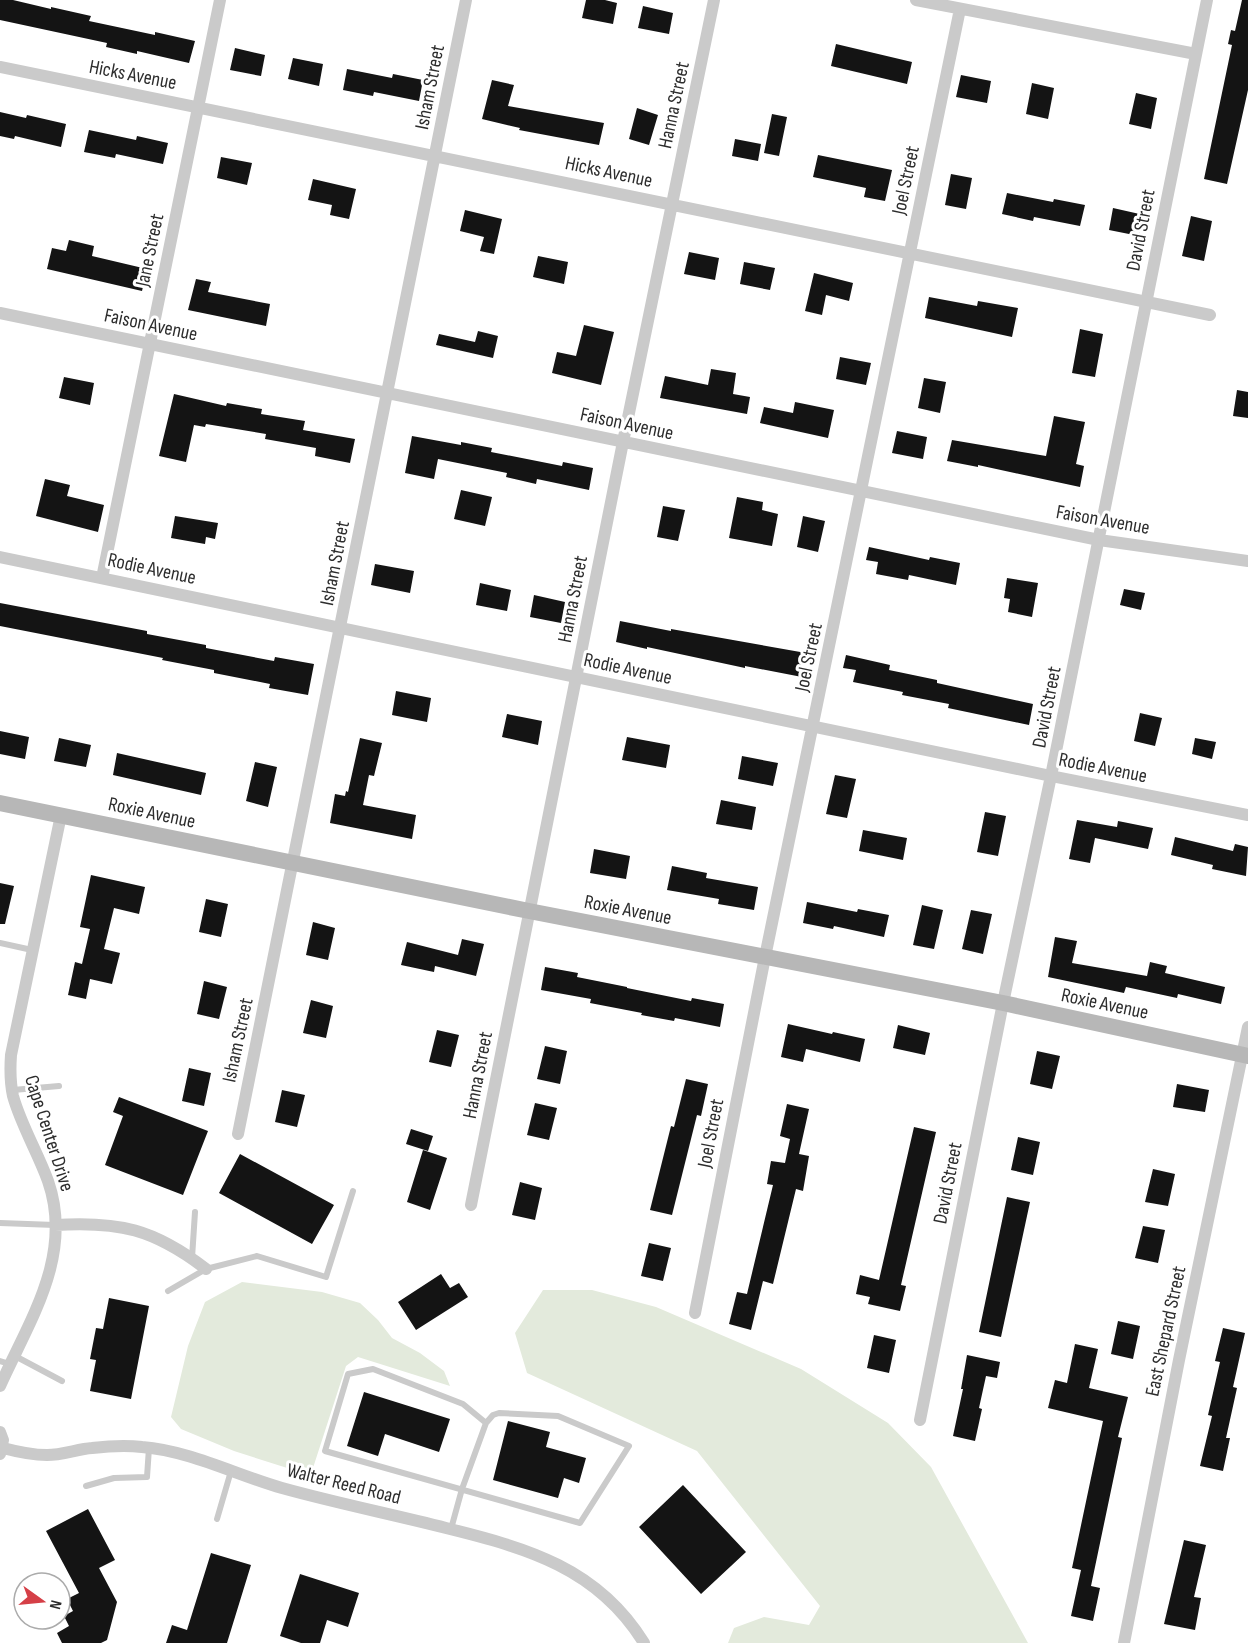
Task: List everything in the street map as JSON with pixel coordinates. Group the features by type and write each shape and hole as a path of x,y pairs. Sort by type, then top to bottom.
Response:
{"street":[{"name":"Jane Street","path":"102,578 220,0"},
{"name":"Isham Street","path":"238,1134 466,0"},
{"name":"Hanna Street","path":"471,1206 623,442 714,0"},
{"path":"916,0 1196,54"},
{"name":"David Street","path":"920,1420 1207,0"},
{"name":"Joel Street","path":"695,1313 765,957 960,9"},
{"name":"Hicks Avenue","path":"0,68 1210,315"},
{"name":"Faison Avenue","path":"0,313 1099,540 1248,561"},
{"name":"Rodie Avenue","path":"0,557 1248,815"},
{"name":"Roxie Avenue","path":"0,803 529,912 1003,1003 1245,1055"},
{"name":"Cape Center Drive","path":"0,1386 8,1360 43,1295 55,1242 49,1183 13,1090 10,1076 11,1055 61,815"},
{"name":"East Shepard Street","path":"1124,1643 1179,1360 1245,1055 1248,1027"},
{"path":"55,1226 86,1223 138,1231 162,1239 206,1269"},
{"path":"0,1432 3,1440 1,1451"},
{"name":"Walter Reed Road","path":"1,1451 49,1455 118,1446 170,1451 308,1495 451,1529 525,1550 550,1560 581,1578 612,1601 631,1621 644,1643"}],"lane":[{"path":"0,944 32,950"},
{"path":"13,1090 58,1086"},
{"path":"168,1291 206,1269 257,1256 326,1278 353,1191"},
{"path":"192,1258 195,1212"},
{"path":"0,1223 55,1226"},
{"path":"8,1360 62,1381"},
{"path":"451,1529 462,1490 486,1423 493,1415 499,1413 558,1416 629,1446 579,1523 462,1490 325,1451 348,1374 373,1369 463,1404 486,1423"},
{"path":"86,1486 114,1478 147,1477 149,1448"},
{"path":"217,1519 231,1471"}],"shaded area":[{"path":"242,1282 322,1292 360,1303 378,1320 392,1338 420,1353 444,1371 450,1386 358,1357 346,1366 312,1471 303,1473 234,1451 181,1429 171,1417 188,1346 205,1302"},
{"path":"543,1290 592,1290 656,1307 801,1369 888,1423 931,1467 1028,1643 728,1643 734,1628 764,1617 809,1625 820,1606 697,1451 527,1373 515,1333"}],"building":[{"path":"0,0 13,0 51,9 51,7 91,16 89,21 195,41 189,63 137,51 137,54 106,47 107,43 0,20"},
{"path":"586,0 605,0 617,3 613,24 582,18"},
{"path":"1242,0 1248,0 1248,90 1227,184 1204,179 1232,45 1228,44 1231,30 1235,31"},
{"path":"643,6 673,13 669,34 638,28"},
{"path":"836,44 912,62 907,84 831,66"},
{"path":"235,48 265,55 261,76 230,70"},
{"path":"293,58 323,64 319,86 288,79"},
{"path":"347,69 392,78 393,74 423,80 419,101 374,92 373,96 343,90"},
{"path":"961,75 991,81 987,103 956,97"},
{"path":"492,80 514,85 508,106 604,123 599,145 519,130 520,128 482,119"},
{"path":"1032,83 1054,88 1048,119 1026,114"},
{"path":"1136,93 1157,98 1151,129 1129,124"},
{"path":"637,108 658,115 649,145 629,139"},
{"path":"0,112 26,118 27,115 66,124 61,147 15,136 14,139 0,136"},
{"path":"772,114 787,117 779,156 764,153"},
{"path":"89,130 136,140 137,136 168,143 163,164 116,154 115,158 84,152"},
{"path":"735,139 761,144 758,161 732,156"},
{"path":"818,155 892,170 885,201 864,197 866,188 813,177"},
{"path":"221,157 252,163 247,185 217,178"},
{"path":"951,174 972,178 966,209 945,205"},
{"path":"313,179 356,189 349,219 330,215 332,205 308,200"},
{"path":"1007,193 1053,202 1054,199 1085,205 1080,226 1034,217 1033,221 1002,214"},
{"path":"1113,208 1144,215 1139,236 1109,230"},
{"path":"465,210 502,219 494,254 480,251 484,237 460,231"},
{"path":"1191,216 1212,221 1204,261 1182,256"},
{"path":"69,240 94,246 92,256 147,269 142,291 47,269 52,248 66,251"},
{"path":"689,252 719,258 715,280 684,274"},
{"path":"538,256 568,262 564,284 533,277"},
{"path":"744,262 775,268 770,290 740,284"},
{"path":"814,273 853,283 849,301 826,295 822,315 805,311"},
{"path":"196,279 211,282 208,292 270,304 266,326 188,310"},
{"path":"929,297 977,306 978,301 1018,308 1012,337 925,318"},
{"path":"584,325 614,332 601,385 552,373 557,352 576,356"},
{"path":"1080,329 1103,334 1095,377 1072,373"},
{"path":"478,331 498,336 493,358 436,345 439,334 475,342"},
{"path":"840,357 871,363 866,385 836,379"},
{"path":"711,369 736,373 733,394 750,397 747,414 660,398 665,376 708,385"},
{"path":"64,377 94,383 90,405 59,398"},
{"path":"924,378 946,382 940,413 918,408"},
{"path":"1237,390 1248,392 1248,418 1233,416"},
{"path":"174,394 226,406 227,403 262,409 261,414 305,421 303,430 355,439 350,463 315,456 316,448 265,439 266,434 206,424 205,427 194,425 186,462 159,456"},
{"path":"795,402 834,410 828,438 760,423 764,407 793,413"},
{"path":"1054,416 1085,422 1076,464 1084,466 1080,487 978,465 978,467 947,461 952,440 1046,456"},
{"path":"897,431 927,437 923,459 892,453"},
{"path":"412,436 492,448 491,452 562,466 563,462 593,468 589,490 537,479 536,484 506,477 507,473 438,459 434,479 405,473"},
{"path":"45,479 70,485 67,496 104,505 98,532 36,516"},
{"path":"461,490 492,497 485,526 454,519"},
{"path":"737,497 763,502 762,510 778,514 772,546 729,538"},
{"path":"663,506 685,510 678,541 657,537"},
{"path":"175,516 218,523 215,539 206,537 205,544 171,538"},
{"path":"803,516 825,521 818,552 797,547"},
{"path":"869,547 929,560 930,557 960,563 956,585 909,575 908,580 876,574 878,562 866,560"},
{"path":"375,564 414,571 410,593 371,585"},
{"path":"1007,578 1038,583 1032,617 1008,612 1010,599 1004,598"},
{"path":"480,583 511,590 507,611 476,605"},
{"path":"1124,589 1145,593 1141,610 1120,605"},
{"path":"534,595 565,602 561,623 530,617"},
{"path":"0,603 147,631 147,634 206,645 206,648 274,661 275,657 314,664 308,695 269,688 270,684 214,673 214,670 162,660 163,658 0,626"},
{"path":"620,621 806,653 802,677 616,642"},
{"path":"846,655 890,665 889,670 937,680 937,683 1033,704 1029,725 948,708 949,704 853,682 856,670 843,668"},
{"path":"396,691 431,698 427,722 392,715"},
{"path":"1140,713 1162,718 1155,746 1134,741"},
{"path":"507,714 542,721 538,745 502,737"},
{"path":"0,731 29,737 25,759 0,754"},
{"path":"627,737 670,745 666,768 622,760"},
{"path":"59,738 91,745 86,767 54,761"},
{"path":"360,738 382,743 374,776 369,775 363,805 416,815 412,839 330,823 335,794 345,796 346,791 348,792"},
{"path":"1195,738 1216,742 1212,759 1192,754"},
{"path":"117,753 206,773 201,795 113,775"},
{"path":"742,756 778,763 773,786 738,779"},
{"path":"255,762 277,767 268,807 246,801"},
{"path":"835,775 856,779 847,818 826,814"},
{"path":"721,800 756,807 752,830 716,824"},
{"path":"985,812 1006,816 998,856 977,852"},
{"path":"1077,820 1117,827 1118,821 1153,828 1148,849 1095,838 1090,863 1069,859"},
{"path":"863,830 907,838 903,860 859,851"},
{"path":"1175,837 1233,851 1235,844 1248,847 1246,876 1212,869 1213,865 1171,855"},
{"path":"594,849 630,856 626,879 590,873"},
{"path":"672,866 707,873 706,878 758,887 754,910 718,904 719,899 667,890"},
{"path":"91,875 145,887 139,914 114,908 104,949 120,953 112,984 90,979 86,999 68,995 75,962 82,964 90,929 80,927"},
{"path":"0,883 14,886 5,924 0,924"},
{"path":"206,899 228,904 221,937 199,932"},
{"path":"807,902 857,912 858,909 889,915 884,937 834,926 833,929 803,923"},
{"path":"922,905 943,910 934,949 913,945"},
{"path":"971,910 992,914 983,954 962,949"},
{"path":"313,922 335,928 328,960 306,955"},
{"path":"1055,937 1077,941 1072,963 1147,976 1150,962 1167,966 1165,973 1225,987 1221,1004 1178,994 1177,998 1126,987 1124,993 1048,977"},
{"path":"462,939 484,944 476,976 435,966 434,972 401,965 407,942 458,955"},
{"path":"545,967 578,973 577,977 627,988 691,1001 692,998 724,1004 720,1027 675,1018 674,1021 641,1015 642,1013 590,1003 591,999 541,990"},
{"path":"204,981 227,987 219,1019 197,1014"},
{"path":"311,1000 333,1006 326,1038 303,1033"},
{"path":"788,1024 865,1039 860,1062 806,1049 803,1062 781,1057"},
{"path":"898,1025 930,1033 925,1055 893,1048"},
{"path":"437,1030 459,1035 451,1067 429,1062"},
{"path":"545,1046 567,1051 560,1084 537,1079"},
{"path":"1037,1051 1060,1056 1052,1089 1030,1084"},
{"path":"189,1068 211,1073 204,1106 182,1101"},
{"path":"686,1079 708,1084 701,1116 697,1115 672,1215 650,1210 671,1126 674,1127"},
{"path":"1177,1084 1209,1090 1205,1112 1173,1107"},
{"path":"282,1090 305,1095 297,1127 275,1122"},
{"path":"119,1097 208,1131 183,1195 105,1165 123,1116 113,1112"},
{"path":"535,1103 557,1108 549,1140 527,1135"},
{"path":"787,1104 809,1109 799,1154 809,1156 803,1191 796,1189 773,1284 763,1281 751,1330 729,1324 737,1292 747,1294 773,1185 767,1184 771,1161 785,1163 790,1139 780,1136"},
{"path":"914,1127 936,1132 901,1285 906,1286 900,1311 868,1304 870,1297 856,1294 860,1275 879,1280"},
{"path":"411,1129 433,1136 428,1151 406,1144"},
{"path":"1018,1137 1040,1142 1033,1175 1011,1170"},
{"path":"423,1150 447,1158 430,1210 407,1202"},
{"path":"240,1154 334,1205 312,1244 219,1193"},
{"path":"1153,1169 1175,1174 1168,1206 1145,1202"},
{"path":"520,1182 542,1188 535,1220 512,1215"},
{"path":"1007,1197 1030,1202 1001,1337 979,1332"},
{"path":"1143,1226 1165,1230 1158,1263 1135,1258"},
{"path":"649,1243 671,1248 663,1281 641,1276"},
{"path":"441,1274 450,1288 459,1283 468,1297 416,1330 398,1302"},
{"path":"109,1298 149,1306 131,1399 90,1391 96,1360 90,1359 96,1328 103,1329"},
{"path":"1118,1321 1140,1326 1133,1359 1111,1354"},
{"path":"1223,1328 1245,1333 1233,1387 1237,1388 1226,1438 1230,1438 1223,1471 1200,1466 1212,1416 1208,1415 1220,1362 1215,1361"},
{"path":"874,1335 896,1340 889,1373 867,1368"},
{"path":"1075,1344 1098,1349 1089,1388 1128,1397 1118,1437 1122,1438 1091,1586 1100,1588 1093,1621 1071,1616 1081,1570 1072,1568 1103,1421 1048,1408 1055,1380 1067,1383"},
{"path":"967,1355 1000,1362 997,1378 986,1376 975,1441 953,1436 963,1389 961,1389"},
{"path":"364,1392 450,1419 439,1452 385,1434 378,1456 347,1446"},
{"path":"508,1421 550,1432 546,1447 586,1458 579,1483 564,1478 558,1498 493,1480"},
{"path":"683,1485 746,1552 701,1594 639,1527"},
{"path":"88,1509 115,1560 99,1568 117,1602 107,1640 101,1643 62,1643 57,1633 72,1631 72,1596 79,1593 72,1580 72,1571 67,1571 46,1531"},
{"path":"1184,1540 1206,1545 1194,1597 1201,1598 1195,1630 1164,1624"},
{"path":"211,1553 251,1565 227,1643 166,1643 172,1625 187,1630"},
{"path":"300,1574 359,1593 348,1627 327,1620 320,1643 301,1643 280,1636"}]}
